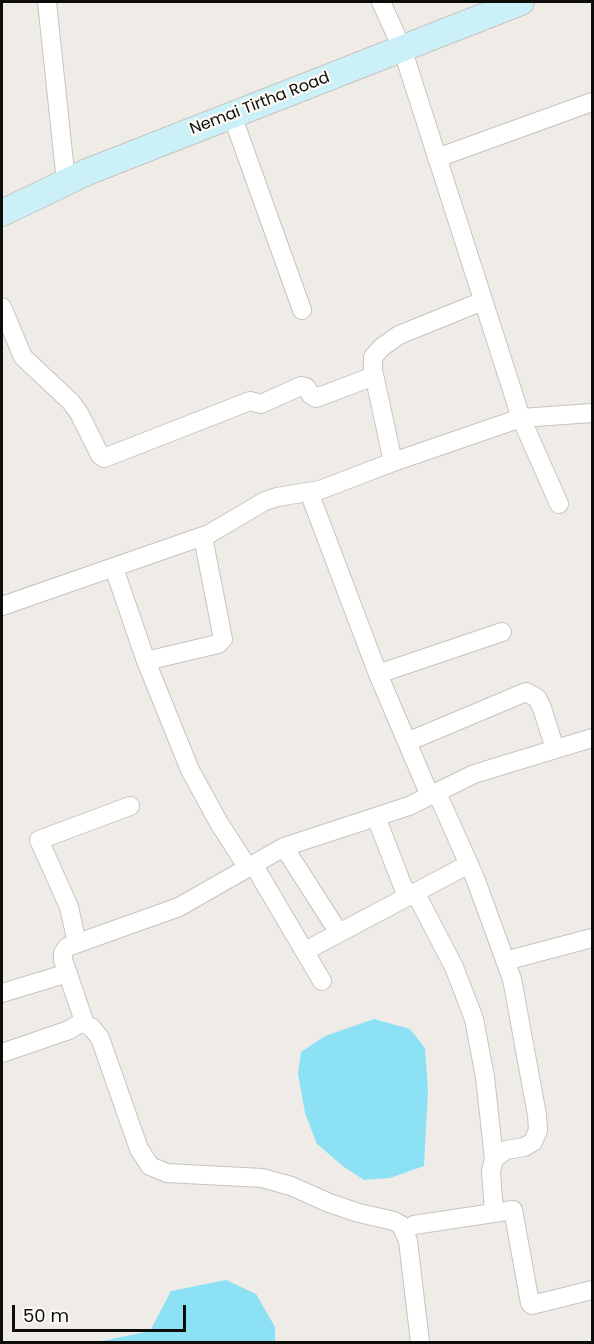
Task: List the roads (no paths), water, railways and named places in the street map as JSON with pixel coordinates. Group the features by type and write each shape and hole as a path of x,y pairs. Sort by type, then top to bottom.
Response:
{"street":[{"path":"47,2 66,182"},
{"path":"381,2 402,48 521,418 559,504"},
{"name":"Nemai Tirtha Road","path":"2,213 66,182 521,2"},
{"path":"437,158 592,102"},
{"path":"232,115 302,310"},
{"path":"393,462 374,376 373,357 382,347 399,335 483,301"},
{"path":"2,307 22,357 71,402 104,459 250,401 261,404 304,386 310,395 316,398 374,376"},
{"path":"2,606 203,537 265,501 277,497 320,490 521,418 592,413"},
{"path":"309,492 378,674 407,742 469,864 517,999 538,1130 533,1142 524,1147 506,1150 494,1159"},
{"path":"146,661 218,644 223,639 203,537"},
{"path":"114,568 146,661 201,794 251,866 322,981"},
{"path":"378,674 502,632"},
{"path":"407,742 526,692 537,698 555,749"},
{"path":"420,1342 408,1241 401,1225 329,1203 291,1186 262,1178 167,1173 150,1166 139,1149 100,1038 92,1028 82,1022 63,953 67,947 179,907 284,847 409,806 474,774 592,738"},
{"path":"77,944 69,908 39,840 130,806"},
{"path":"376,817 411,895 454,967 474,1019 485,1077 494,1159 491,1171 494,1213"},
{"path":"284,847 339,933"},
{"path":"305,951 469,864"},
{"path":"505,961 592,938"},
{"path":"2,993 68,973"},
{"path":"2,1053 69,1030 82,1022"},
{"path":"405,1230 414,1225 510,1210 514,1212 532,1305 592,1290"}],"water":[{"path":"374,1019 410,1029 425,1048 428,1090 424,1166 390,1178 364,1180 344,1167 317,1144 305,1113 298,1074 301,1052 325,1036"},
{"path":"226,1280 256,1294 275,1327 275,1342 97,1342 150,1331 171,1291"}]}
